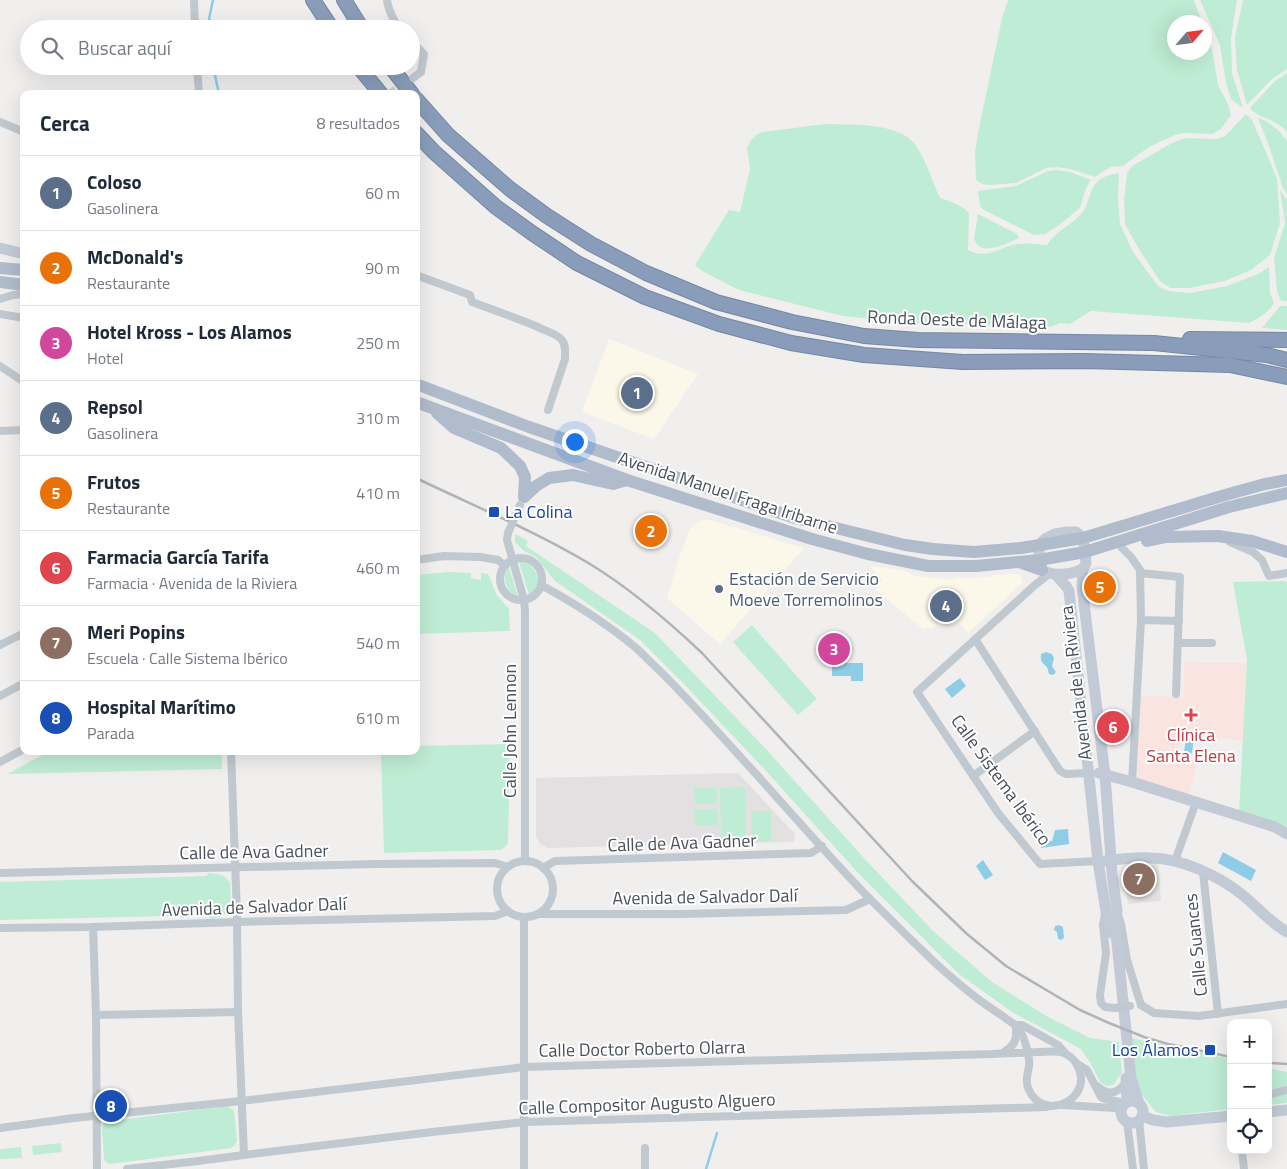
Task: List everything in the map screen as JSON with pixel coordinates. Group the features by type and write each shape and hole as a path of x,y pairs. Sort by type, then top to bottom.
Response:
{"highway":[{"path":"314,0 326,20"},
{"path":"344,0 356,20"},
{"path":"365,75 378,90"},
{"path":"397,75 409,90"},
{"name":"Ronda Oeste de Málaga","path":"420,104 448,135 510,189 547,216 591,244 646,274 716,302 792,322 864,336 918,340 1154,343"},
{"path":"420,138 496,207 577,263 645,296 719,324 792,343 864,355 963,362 1059,361 1230,366 1287,377"},
{"path":"1154,343 1174,339 1287,340"},
{"path":"1154,343 1230,351 1287,360"}],"main road":[{"path":"0,268 20,270"},
{"path":"0,282 20,284"},
{"name":"Avenida Manuel Fraga Iribarne","path":"420,386 529,427 795,518 896,543 933,549 974,552 1021,548 1079,535"},
{"name":"Avenida Manuel Fraga Iribarne","path":"420,404 627,480 812,539 868,554 928,566 976,566 1019,562 1046,570 1085,552"},
{"path":"432,408 454,428 501,448 520,466 536,476 549,478 573,475 613,484 627,480"},
{"path":"520,466 525,477 522,501"},
{"path":"522,501 536,486 549,478"},
{"path":"1079,535 1158,515 1265,484 1287,480"},
{"path":"1085,552 1103,548 1229,507 1287,493"},
{"path":"1103,548 1122,548 1166,537 1218,536 1252,541 1287,552"}],"street":[{"path":"194,0 195,20"},
{"path":"387,0 387,5 395,20"},
{"path":"420,50 424,54 420,73"},
{"path":"198,75 200,90"},
{"path":"413,78 417,75"},
{"path":"0,122 20,130"},
{"path":"0,248 20,253"},
{"path":"420,276 470,295 472,302 516,318 560,338 566,350 565,359 548,410"},
{"path":"0,299 20,294"},
{"path":"0,314 20,317"},
{"path":"0,366 20,379"},
{"path":"0,432 20,430"},
{"name":"Calle John Lennon","path":"522,501 508,532 507,540 524,600 525,612 525,861"},
{"path":"1079,535 1085,552"},
{"path":"1218,536 1253,552 1262,560 1269,576 1287,574"},
{"path":"1041,543 1046,570"},
{"path":"1122,548 1140,570 1140,620 1132,782"},
{"name":"Avenida de la Riviera","path":"1085,552 1086,563 1082,569 1082,587 1112,860 1110,925 1119,996 1126,1082 1124,1105"},
{"path":"420,559 444,556 480,557 498,560 504,565"},
{"path":"526,558 537,565 540,571 541,585 535,595 524,600 512,598 506,594 500,584 499,577 501,571 504,565 512,559 526,558"},
{"path":"1082,569 1075,572 1046,570 975,639 1060,771 1066,774 1088,773"},
{"name":"Avenida de la Riviera","path":"1046,570 1066,586 1069,591 1098,861 1115,924 1131,1078 1139,1104"},
{"path":"1140,574 1180,577 1176,694"},
{"name":"Avenida de la Riviera","path":"1066,586 1073,581 1078,581 1082,587"},
{"path":"541,585 589,613 635,647 686,697 870,899 944,972 1016,1025 1022,1033 1028,1053 1027,1087 1034,1098 1043,1104 1058,1106 1072,1099 1078,1091 1081,1081 1077,1064"},
{"path":"1140,620 1179,620"},
{"path":"0,645 20,635"},
{"name":"Calle Sistema Ibérico","path":"975,639 917,692 998,813 1040,864 1098,861"},
{"path":"1178,643 1212,643"},
{"path":"0,696 20,686"},
{"path":"973,776 1035,731"},
{"path":"0,762 20,751"},
{"path":"231,755 244,1154"},
{"name":"Avenida de la Riviera","path":"1088,773 1096,772 1104,775"},
{"path":"1104,775 1275,827 1287,834"},
{"path":"1175,861 1196,802"},
{"name":"Calle de Ava Gadner","path":"543,868 555,861 811,853 822,846"},
{"path":"1098,861 1153,858 1182,862 1221,880 1235,889 1277,926 1287,932"},
{"path":"525,861 538,864 543,868 549,875 553,892 545,908 531,917 515,915 508,911 498,897 497,889 502,873 508,867 525,861"},
{"name":"Calle de Ava Gadner","path":"0,873 368,865 495,864 508,867"},
{"name":"Calle Suances","path":"1203,872 1218,1014"},
{"name":"Avenida de Salvador Dalí","path":"538,914 682,914 846,910 870,899"},
{"name":"Avenida de Salvador Dalí","path":"0,928 496,916 508,911"},
{"path":"1141,1004 1115,1008 1105,1007 1101,1003 1100,995 1106,952 1103,925 1111,912 1121,924 1127,960 1141,1004 1154,1013 1198,1016 1287,1004"},
{"path":"524,917 524,1169"},
{"path":"93,927 96,1015 97,1169"},
{"path":"96,1015 238,1012"},
{"path":"1002,1054 1011,1048 1017,1038 1016,1025"},
{"path":"1016,1025 1022,1025 1058,1045 1065,1054"},
{"path":"1029,1066 1037,1057 1047,1052 1057,1051 1065,1054 1087,1070 1101,1097 1106,1100 1118,1100 1124,1105"},
{"name":"Calle Doctor Roberto Olarra","path":"0,1128 524,1067 1047,1052"},
{"path":"1094,1083 1108,1093 1118,1091 1126,1082"},
{"path":"1272,1094 1287,1090"},
{"path":"1124,1105 1133,1101 1139,1104 1142,1109 1140,1118 1144,1169"},
{"path":"1124,1105 1122,1117 1127,1122 1133,1123 1140,1118 1167,1122 1227,1116"},
{"name":"Calle Compositor Augusto Alguero","path":"127,1169 198,1165 244,1154 524,1122 1058,1106 1115,1108 1124,1105"},
{"path":"1272,1112 1287,1110"},
{"path":"1127,1122 1133,1169"},
{"path":"645,1148 645,1169"},
{"path":"1242,1154 1244,1169"}],"shaded area":[{"path":"609,339 698,374 654,439 582,412"},
{"name":"Estación de Servicio Moeve Torremolinos","path":"702,520 710,520 804,548 720,644 667,598 690,529"},
{"path":"870,566 903,570 915,576 953,580 954,578 1019,574 1023,582 968,633 959,623 923,629 875,589 882,579"},
{"name":"Clínica Santa Elena","path":"1184,662 1246,663 1243,741 1182,733 1179,756 1197,761 1189,795 1137,779 1140,696 1184,697"},
{"path":"738,773 795,834 794,841 547,848 540,844 536,836 536,778"},
{"path":"1158,864 1161,901 1128,904 1124,868"}],"green space":[{"path":"1008,0 1194,0 1199,15 1167,15 1167,60 1212,60 1212,49 1218,85 1228,104 1231,115 1221,129 1212,134 1183,133 1175,135 1151,146 1123,166 1110,167 1095,177 1059,167 1052,167 1046,168 1016,183 982,184 976,180 975,152 1002,18"},
{"path":"1200,0 1237,0 1231,38 1232,73 1243,108 1231,99 1226,83 1220,45 1212,27 1212,15 1207,15"},
{"path":"1243,0 1287,0 1287,69 1272,79 1247,105 1237,70 1235,37"},
{"path":"1287,73 1287,132 1278,124 1257,114 1250,108 1274,82"},
{"path":"1246,114 1252,120 1277,179 1280,223 1270,255 1251,270 1225,281 1189,288 1170,288 1160,281 1125,224 1124,200 1127,173 1132,166 1172,143 1185,138 1217,139 1225,136"},
{"path":"1258,118 1268,122 1287,141 1287,194 1283,188"},
{"path":"825,124 884,128 895,131 913,142 925,161 940,198 956,204 969,213 968,250 974,253 985,254 1012,245 1030,243 1047,245 1082,213 1092,189 1098,181 1119,173 1118,199 1120,224 1133,252 1158,286 1168,291 1190,293 1227,286 1258,274 1269,267 1270,293 1274,303 1260,317 1249,323 1091,311 1070,324 1060,323 1051,327 908,323 843,316 739,290 704,272 695,265 729,210 740,212 750,169 747,148 751,140 762,132"},
{"path":"1048,171 1070,172 1091,180 1080,208 1045,234 1034,235 984,210 980,206 978,191 1016,186"},
{"path":"1280,190 1287,200 1287,301 1281,301 1277,291 1274,258 1285,223"},
{"path":"978,214 1017,234 1019,238 996,247 987,249 980,247 974,239"},
{"path":"1280,306 1287,306 1287,330 1262,328"},
{"path":"515,534 528,541 526,546 655,633 765,748 863,857 933,931 992,982 1048,1017 1090,1038 1119,1042 1122,1073 1113,1085 1107,1086 1100,1082 1081,1049 1012,1012 959,974 859,874 766,771 640,640 555,581 536,557 524,551 515,542"},
{"path":"518,559 531,566 537,575 538,579 535,589 529,595"},
{"path":"508,564 518,597 507,587 505,574"},
{"path":"448,572 471,573 471,578 481,580 481,573 488,574 496,594 509,609 510,631 420,634 420,575"},
{"path":"1286,581 1287,829 1239,813 1247,659 1233,582"},
{"path":"752,625 817,699 798,715 733,642"},
{"path":"510,744 508,843 504,848 500,850 384,853 381,755 420,755 420,746"},
{"path":"43,755 222,755 222,769 7,774"},
{"path":"745,787 746,840 721,841 720,788"},
{"path":"694,788 717,788 717,804 695,804"},
{"path":"694,809 717,809 718,825 695,825"},
{"path":"751,811 771,811 771,841 752,841"},
{"path":"208,873 218,874 228,880 231,897 228,912 210,919 209,915 0,920 0,882 207,876"},
{"path":"1131,1038 1227,1058 1227,1109 1170,1116 1156,1112 1138,1090"},
{"path":"1272,1069 1287,1072 1287,1103 1272,1105"},
{"path":"228,1106 234,1111 237,1141 231,1148 111,1164 104,1160 102,1126 105,1122"},
{"path":"61,1143 62,1152 33,1155 32,1146"},
{"path":"21,1147 22,1158 0,1159 0,1149"}],"water":[{"path":"832,652 841,652 841,663 863,663 863,681 851,681 851,676 832,676"},
{"path":"1046,652 1052,654 1054,658 1052,666 1056,672 1053,675 1049,674 1047,667 1041,660 1041,654"},
{"path":"960,678 966,686 952,698 945,689"},
{"path":"1186,738 1194,739 1192,753 1184,752"},
{"path":"1068,829 1069,844 1041,848 1041,842 1052,841 1055,830"},
{"path":"1223,852 1256,870 1251,881 1218,863"},
{"path":"983,860 993,875 985,880 976,866"},
{"path":"1055,926 1063,927 1064,938 1061,940 1058,939 1057,932 1054,930"}],"waterway":[{"path":"209,20 213,0"},
{"path":"215,75 218,90"},
{"path":"706,1169 717,1133"}],"tunnel":[{"path":"395,90 405,83"}],"railway":[{"path":"420,480 526,530 590,564 620,584 676,629 702,653 912,881 967,934 1006,966 1080,1010 1109,1023 1168,1044 1227,1056"},
{"path":"1272,1063 1287,1064"}],"place":[{"name":"Coloso","path":"637,393"},
{"name":"La Colina","path":"494,512"},
{"name":"McDonald's","path":"651,531"},
{"name":"Frutos","path":"1100,587"},
{"name":"Estación de Servicio Moeve Torremolinos","path":"719,589"},
{"name":"Repsol","path":"946,606"},
{"name":"Hotel Kross - Los Alamos","path":"834,649"},
{"name":"Clínica Santa Elena","path":"1191,715"},
{"name":"Farmacia García Tarifa","path":"1113,727"},
{"name":"Meri Popins","path":"1139,879"},
{"name":"Los Álamos","path":"1210,1050"},
{"name":"Hospital Marítimo","path":"111,1106"}]}
